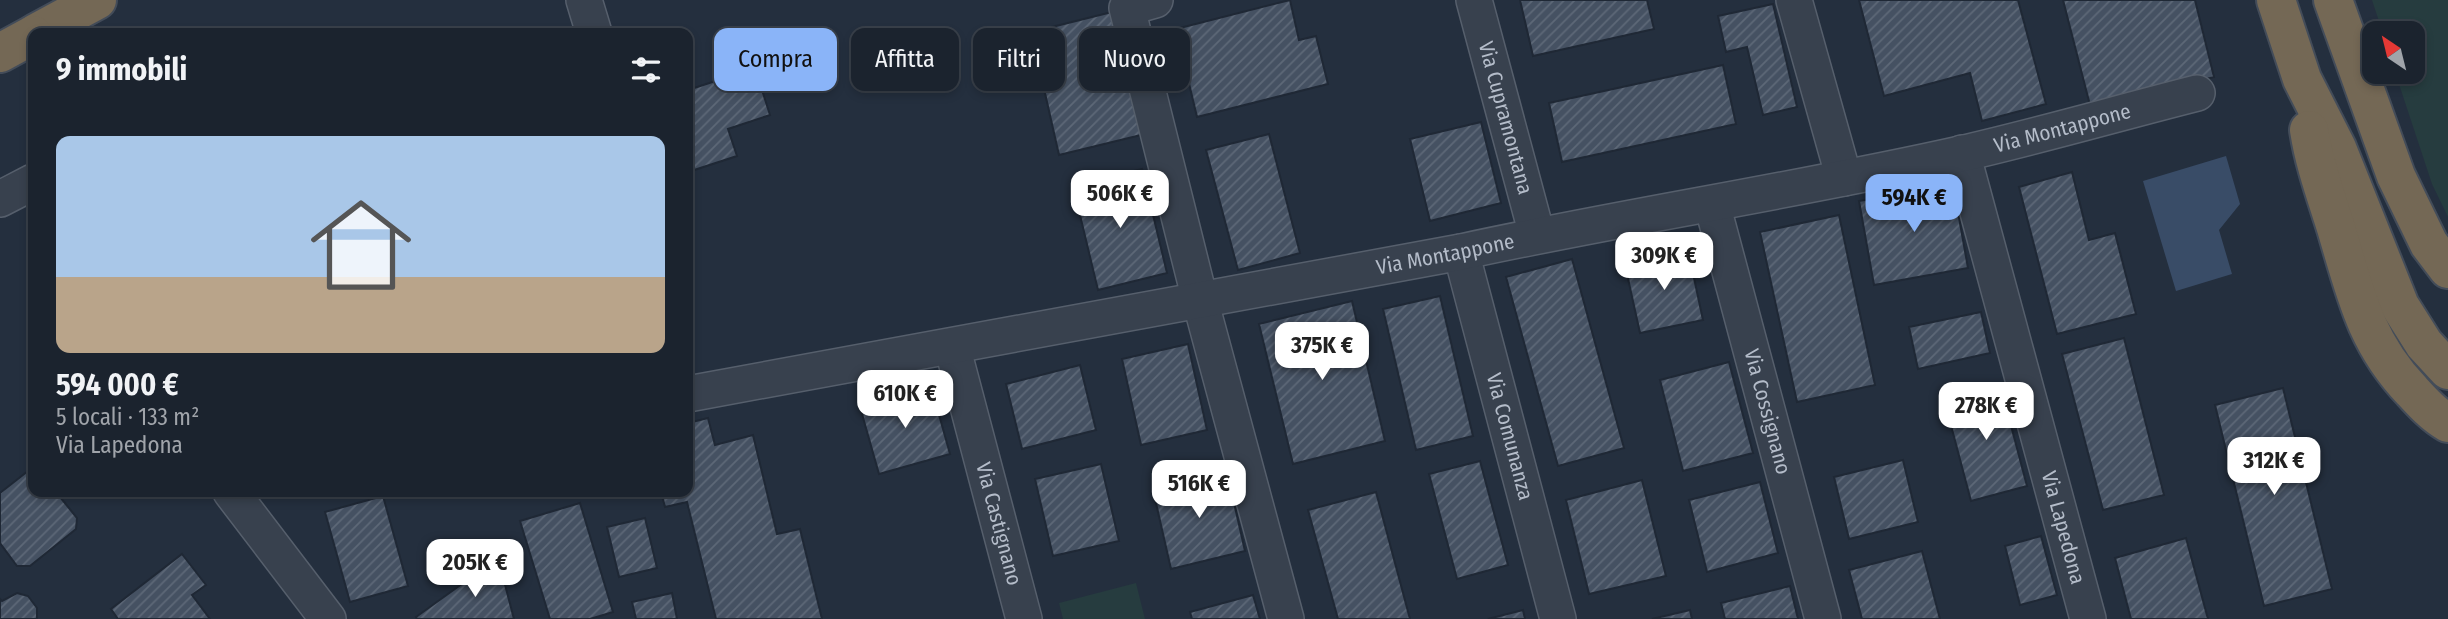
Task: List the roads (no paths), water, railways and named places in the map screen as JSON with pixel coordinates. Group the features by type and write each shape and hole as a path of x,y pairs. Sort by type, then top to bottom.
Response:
{"highway":[{"path":"45,28 97,0"},
{"path":"2276,0 2302,79 2337,148 2400,306 2424,344 2448,370"},
{"path":"2333,0 2396,176 2429,244 2448,269"},
{"path":"0,53 28,37"},
{"path":"2302,79 2314,157 2368,326 2383,357 2396,374 2429,409 2448,423"}],"street":[{"path":"584,0 592,28"},
{"path":"1155,0 1127,8 1200,300 1286,619"},
{"name":"Via Cupramontana","path":"1474,0 1537,236"},
{"path":"1794,0 1844,178"},
{"name":"Via Montappone","path":"693,385 952,346 1712,204 1962,153 2197,93"},
{"name":"Via Lapedona","path":"1962,153 2088,619"},
{"path":"0,199 28,185"},
{"name":"Via Cossignano","path":"1712,204 1823,619"},
{"name":"Via Comunanza","path":"1461,252 1558,619"},
{"name":"Via Castignano","path":"952,346 1024,619"},
{"path":"235,497 328,619"}],"water":[{"path":"2226,156 2240,204 2219,230 2232,274 2176,291 2143,181"}]}
